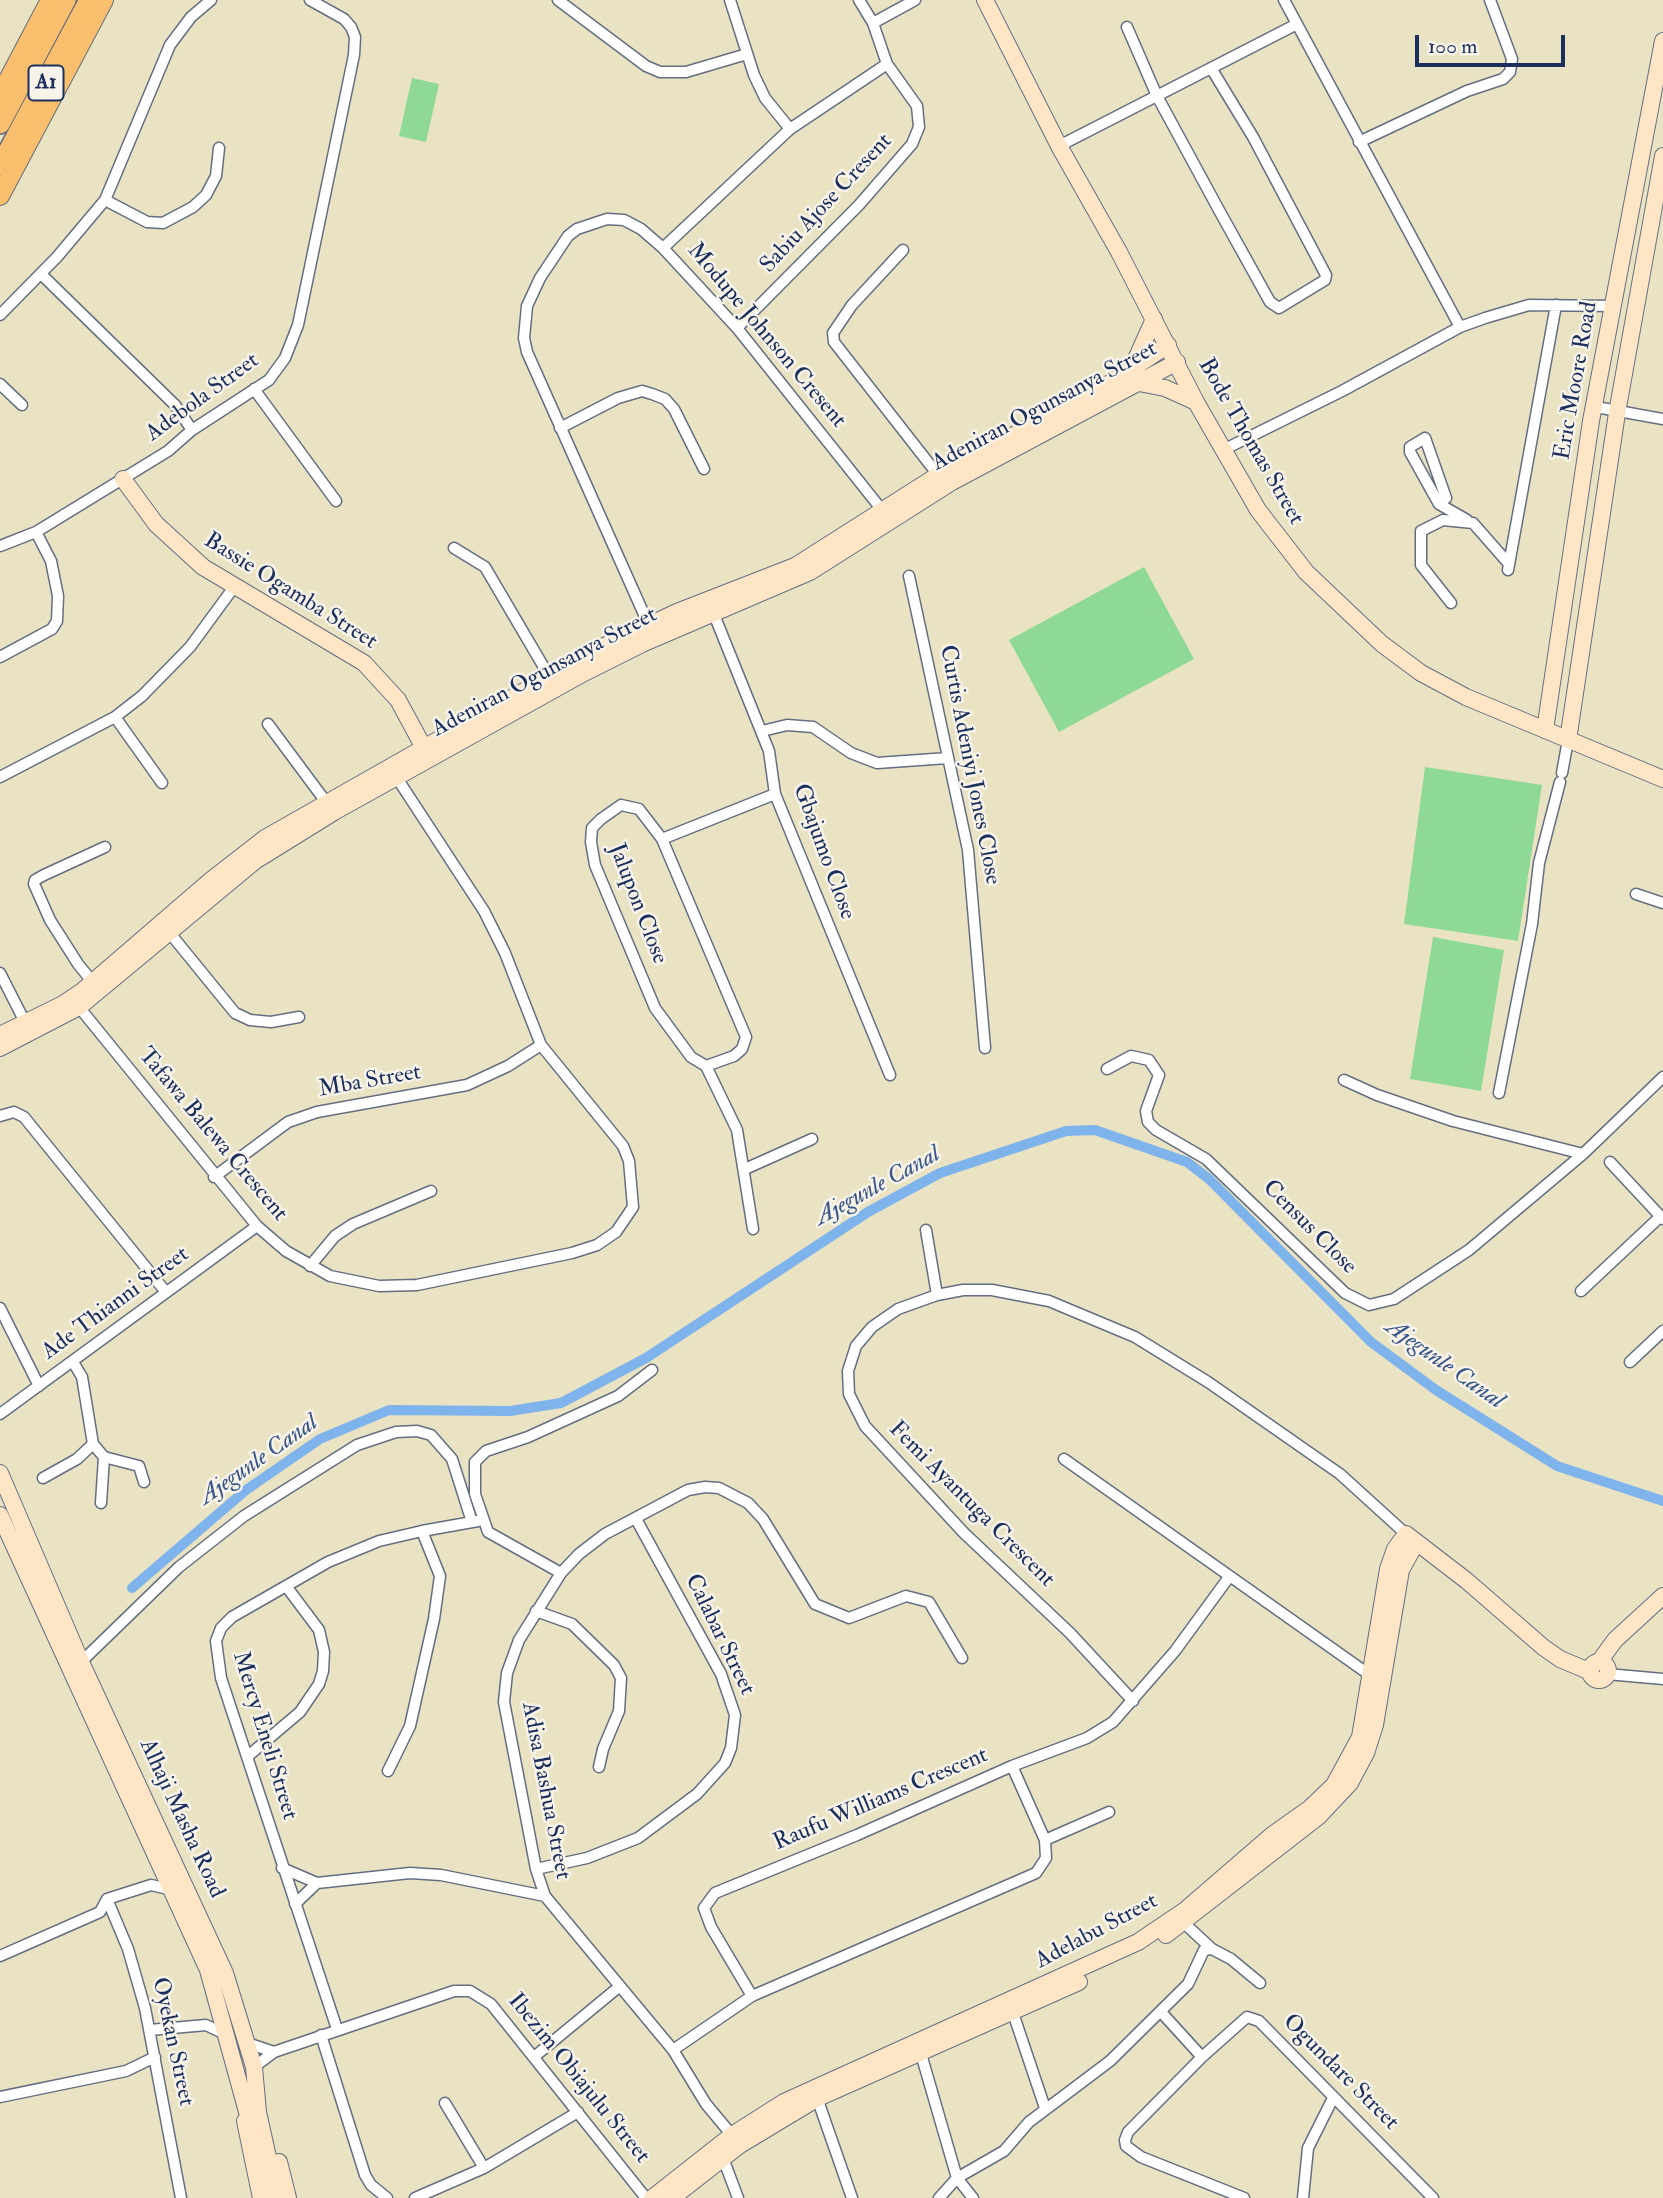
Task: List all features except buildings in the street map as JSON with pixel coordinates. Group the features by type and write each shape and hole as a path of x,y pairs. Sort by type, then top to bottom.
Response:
{"highway":[{"name":"A1","path":"0,124 66,0"},
{"name":"A1","path":"0,166 89,0"}],"main road":[{"path":"0,95 50,0"},
{"path":"0,196 104,0"},
{"name":"Bode Thomas Street","path":"985,0 1059,146 1168,345 1196,402 1258,510 1306,572 1382,644 1420,673 1466,697 1663,779"},
{"name":"Eric Moore Road","path":"1545,730 1595,407 1613,306 1656,110 1663,41"},
{"name":"Eric Moore Road","path":"1568,740 1617,413 1663,156"},
{"path":"1154,319 1135,377 1196,402"},
{"name":"Adeniran Ogunsanya Street","path":"1135,377 1168,345"},
{"name":"Adeniran Ogunsanya Street","path":"712,607 795,566 938,475 987,456 1135,377 1177,362"},
{"name":"Adeniran Ogunsanya Street","path":"393,772 424,748 549,676 712,607 810,572 987,456"},
{"name":"Bassie Ogamba Street","path":"123,479 156,524 177,546 234,587 364,663 398,701 424,748"},
{"name":"Adeniran Ogunsanya Street","path":"0,1035 28,1028 79,1007 97,986 251,847 584,673 652,632"},
{"name":"Adeniran Ogunsanya Street","path":"0,1048 63,1004 97,986 256,861 330,807"},
{"name":"Alhaji Masha Road","path":"0,1473 51,1611"},
{"name":"Alhaji Masha Road","path":"0,1515 75,1659 211,1940 247,2043 255,2075 258,2112 273,2196"},
{"path":"1406,1534 1467,1581 1543,1647 1567,1663 1599,1669 1615,1640 1663,1596"},
{"name":"Adelabu Street","path":"652,2198 736,2140 815,2092 1143,1950 1318,1817 1350,1783 1366,1753 1377,1680 1401,1570 1406,1534"},
{"name":"Alhaji Masha Road","path":"75,1659 208,1970 273,2196"},
{"name":"Adelabu Street","path":"672,2198 723,2158 736,2140"}],"street":[{"path":"0,315 41,274 105,200 155,75 170,45 191,17 211,0"},
{"name":"Adebola Street","path":"0,546 36,532 168,451 192,430 278,370 298,325 349,89 355,37 344,19 310,0"},
{"path":"558,0 646,66 660,72 686,72 747,54"},
{"path":"730,0 747,54 765,98 790,129"},
{"name":"Sabiu Ajose Cresent","path":"737,328 859,205 912,144 919,127 917,106 887,64 873,23 859,0"},
{"path":"873,23 915,0"},
{"path":"1284,0 1460,327"},
{"path":"1359,142 1467,91 1503,79 1510,72 1512,59 1490,0"},
{"path":"1059,146 1297,23"},
{"path":"1127,27 1157,96 1270,302 1279,307 1325,280 1326,275 1253,137 1211,68"},
{"path":"663,248 790,129 887,64"},
{"path":"105,200 147,222 163,223 193,207 206,195 216,176 219,148"},
{"name":"Modupe Johnson Cresent","path":"652,632 560,428 527,352 524,338 527,306 540,278 568,236 577,229 607,219 624,220 641,229 663,248 737,328 882,510"},
{"path":"903,250 852,305 833,332 835,342 938,475"},
{"path":"41,274 175,405 192,430"},
{"path":"1223,450 1342,391 1460,327 1529,305 1613,306"},
{"path":"1439,504 1446,498 1426,438 1410,447 1410,452 1439,504 1473,523 1509,567 1556,305"},
{"path":"0,384 22,405"},
{"path":"254,389 335,501"},
{"path":"560,428 618,398 642,391 665,399 674,409 704,469"},
{"path":"1595,407 1663,419"},
{"path":"1451,603 1421,565 1421,531 1443,520 1473,523"},
{"path":"0,657 52,629 57,621 58,596 51,561 36,532"},
{"path":"454,548 485,567 549,676"},
{"name":"Curtis Adeniyi Jones Close","path":"909,576 968,850 985,1048"},
{"path":"0,777 115,717 158,680 190,647 234,587"},
{"name":"Gbajumo Close","path":"712,607 762,732 774,771 775,794 890,1075"},
{"path":"115,717 162,783"},
{"path":"268,724 330,807"},
{"path":"762,732 786,725 813,727 851,752 877,763 948,758"},
{"path":"1499,1093 1532,924 1539,863 1568,740"},
{"name":"Tafawa Balewa Crescent","path":"79,1007 214,1177 257,1226 310,1266 346,1281 380,1286 417,1285 572,1253 597,1245 616,1232 633,1207 629,1161 623,1146 541,1045 505,953 484,911 393,772"},
{"name":"Jalupon Close","path":"662,839 775,794"},
{"name":"Jalupon Close","path":"706,1066 734,1056 742,1049 746,1037 662,839 639,809 621,806 607,813 592,828 591,842 595,865 655,1008 691,1057 706,1066 737,1130 753,1229"},
{"path":"97,986 50,920 34,884 35,880 44,875 105,847"},
{"path":"1636,894 1663,903"},
{"path":"169,932 235,1013 250,1020 271,1022 299,1017"},
{"path":"0,973 28,1028"},
{"name":"Mba Street","path":"214,1177 288,1122 317,1112 405,1098 476,1082 541,1045"},
{"name":"Census Close","path":"1107,1069 1131,1056 1150,1060 1159,1075 1146,1111 1148,1122 1156,1130 1206,1159 1345,1293 1369,1305 1394,1299 1455,1260 1583,1154 1663,1077"},
{"path":"1344,1080 1387,1099 1453,1121 1583,1154"},
{"path":"0,1115 14,1112 24,1117 166,1291"},
{"path":"745,1169 811,1139"},
{"path":"1581,1291 1662,1217 1610,1162"},
{"path":"310,1266 335,1236 353,1224 430,1191"},
{"name":"Ade Thianni Street","path":"0,1414 257,1226"},
{"path":"926,1230 937,1294"},
{"name":"Femi Ayantuga Crescent","path":"1133,1701 1070,1633 917,1485 865,1426 849,1394 848,1371 856,1346 872,1327 898,1309 937,1294 992,1290 1048,1301 1135,1337 1340,1474 1406,1534"},
{"path":"0,1308 39,1386"},
{"path":"1630,1362 1663,1331"},
{"path":"73,1362 82,1377 93,1444 104,1457 135,1464 142,1471 144,1482"},
{"path":"477,1521 475,1462 486,1451 528,1437 618,1396 652,1370"},
{"path":"75,1659 201,1550 279,1493 357,1445 396,1432 417,1431 431,1435 452,1459 477,1521 488,1532 561,1573"},
{"path":"43,1478 77,1459 93,1444"},
{"path":"101,1503 104,1457"},
{"path":"452,1459 475,1462"},
{"path":"1063,1460 1377,1680"},
{"name":"Adisa Bashua Street","path":"736,2140 706,2104 673,2050 545,1896 536,1869 505,1702 507,1673 519,1640 561,1573 605,1534 688,1490 719,1488 748,1503 763,1519 815,1604 849,1618 906,1597 929,1602 962,1658"},
{"name":"Calabar Street","path":"536,1869 587,1858 638,1838 697,1794 725,1763 731,1748 734,1715 721,1674 636,1519"},
{"name":"Mercy Eneli Street","path":"337,2029 221,1678 216,1641 221,1628 232,1617 328,1562 422,1531 477,1521"},
{"path":"388,1771 410,1726 434,1619 439,1576 422,1531"},
{"path":"1012,1766 1087,1738 1113,1722 1175,1651 1229,1577"},
{"path":"248,1756 300,1712 319,1684 323,1671 324,1651 319,1630 286,1586"},
{"path":"536,1611 572,1624 614,1665 621,1678 619,1711 599,1767"},
{"path":"1599,1669 1663,1679"},
{"name":"Raufu Williams Crescent","path":"751,1996 711,1927 704,1908 715,1893 857,1836 1012,1766 1045,1840"},
{"path":"673,2050 751,1996 1036,1873 1046,1858 1045,1840 1109,1812"},
{"path":"151,1885 162,1864"},
{"path":"282,1868 317,1882 410,1873 441,1875 545,1896"},
{"path":"295,1904 317,1882"},
{"path":"0,1956 100,1912 107,1899 151,1885 173,1890"},
{"name":"Oyekan Street","path":"107,1899 128,1950 149,2030 181,2198"},
{"path":"1184,1917 1212,1950 1231,1959 1260,1983"},
{"path":"939,2198 957,2178 1004,2151 1028,2122 1110,2061 1188,1984 1204,1950 1212,1950"},
{"path":"534,2057 620,1986"},
{"name":"Ibezim Obiajulu Street","path":"255,2075 274,2052 454,1991 470,1990 491,2004 646,2198"},
{"path":"206,2025 218,2003"},
{"path":"1012,2007 1045,2108"},
{"path":"1161,2012 1202,2057"},
{"name":"Ogundare Street","path":"1244,2198 1141,2157 1126,2146 1125,2140 1128,2132 1202,2057 1247,2017 1253,2017 1433,2198"},
{"path":"149,2030 206,2025 228,2035"},
{"path":"320,2035 365,2175 371,2185 387,2198"},
{"path":"247,2043 274,2052"},
{"path":"918,2046 957,2178 972,2198"},
{"path":"0,2097 126,2071 155,2057"},
{"path":"815,2092 852,2198"},
{"path":"1303,2198 1308,2148 1333,2098"},
{"path":"445,2103 484,2168"},
{"path":"415,2198 484,2168 578,2112"},
{"path":"723,2158 738,2198"}],"green space":[{"path":"412,78 439,84 426,142 399,136"},
{"path":"1144,567 1194,659 1059,732 1009,640"},
{"path":"1425,767 1542,785 1518,941 1404,924"},
{"path":"1433,937 1504,950 1481,1091 1410,1079"}],"waterway":[{"name":"Ajegunle Canal","path":"132,1588 246,1490 320,1439 389,1410 510,1411 561,1403 646,1358 868,1212 940,1173 1066,1131 1095,1130 1187,1162 1209,1179 1371,1342 1436,1390 1557,1466 1663,1501"}]}
